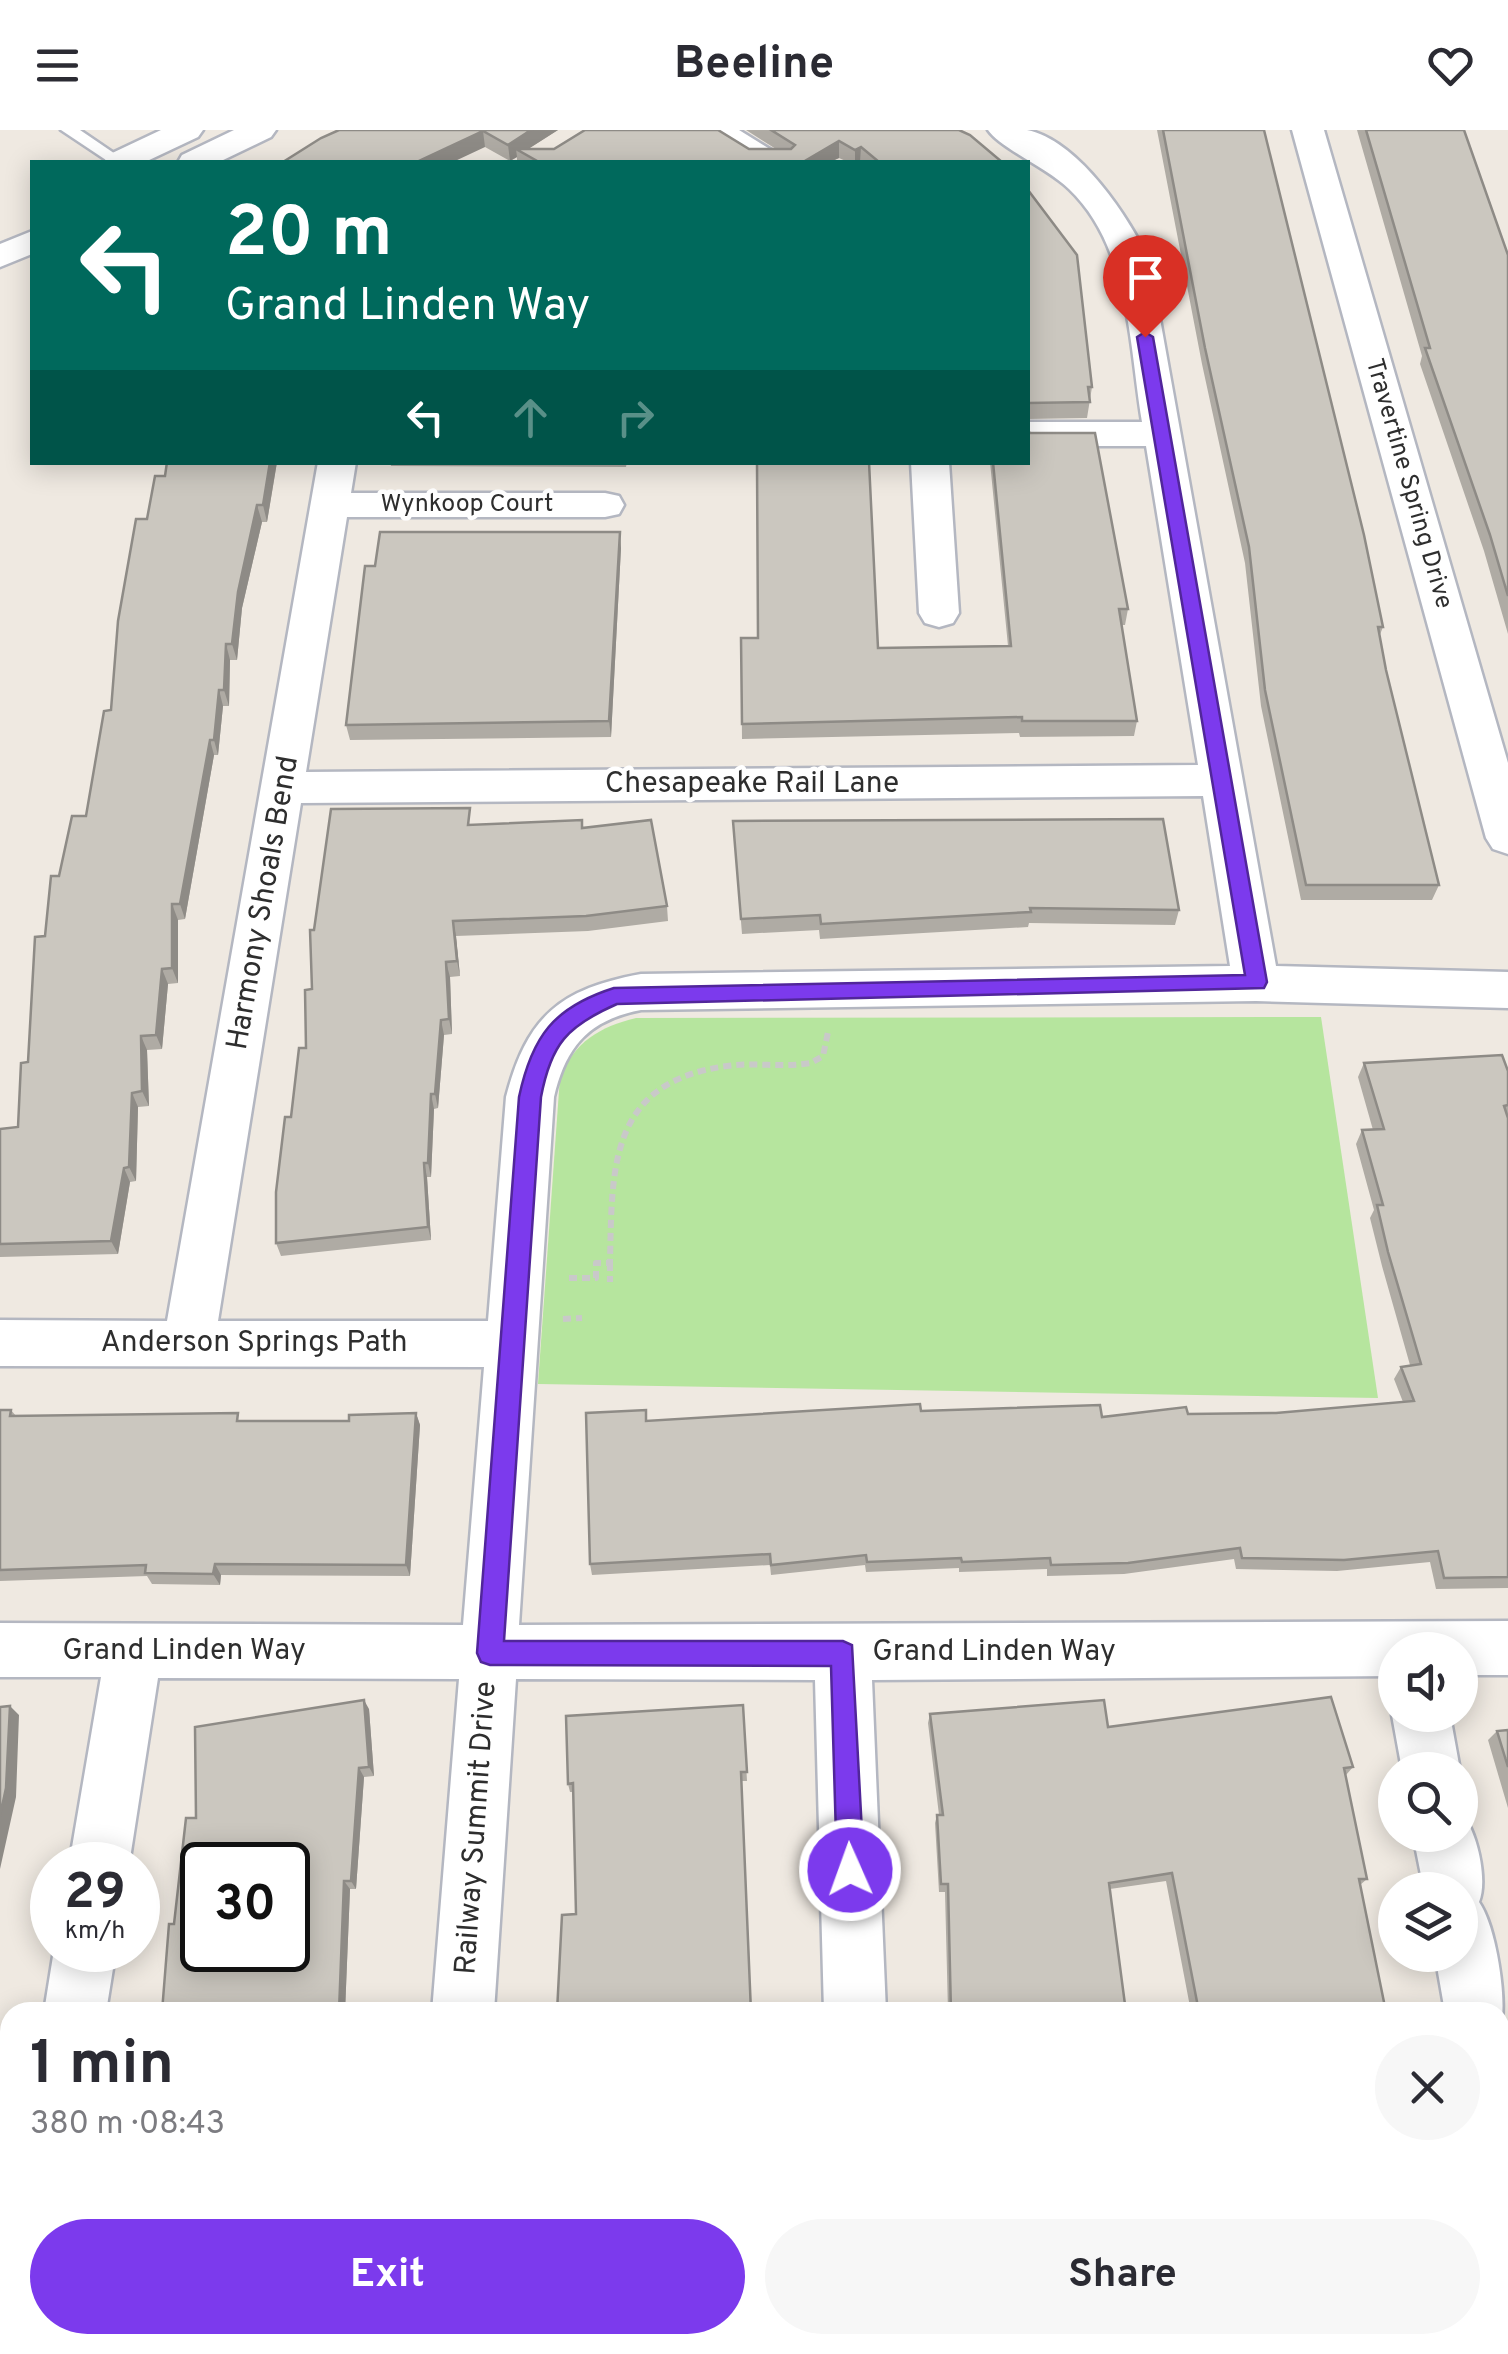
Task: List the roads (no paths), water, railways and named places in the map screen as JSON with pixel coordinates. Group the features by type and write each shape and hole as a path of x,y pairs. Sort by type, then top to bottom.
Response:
{"street":[{"path":"124,160 187,130"},
{"path":"198,160 260,130"},
{"path":"714,130 771,160"},
{"name":"Travertine Spring Drive","path":"1308,130 1508,838"},
{"path":"1034,135 1080,177 1122,234 1140,304 1159,434 1256,982"},
{"path":"0,221 30,206"},
{"path":"0,257 30,242"},
{"path":"1030,434 1159,434"},
{"path":"930,465 939,614"},
{"name":"Wynkoop Court","path":"333,484 605,505"},
{"name":"Harmony Shoals Bend","path":"189,1342 333,484"},
{"name":"Chesapeake Rail Lane","path":"284,788 1220,780"},
{"name":"Railway Summit Drive","path":"465,2002 509,1344 530,1097 538,1056 554,1034 580,1011 614,996 641,992 1256,982 1508,990"},
{"name":"Anderson Springs Path","path":"0,1343 509,1344"},
{"name":"Grand Linden Way","path":"1478,1649 1508,1648"},
{"name":"Grand Linden Way","path":"0,1650 1378,1650"},
{"path":"103,1842 134,1652"},
{"path":"843,1653 855,2002"},
{"path":"77,2002 81,1972"},
{"path":"1469,1972 1474,2002"}],"lane":[{"path":"69,130 117,160"}]}
